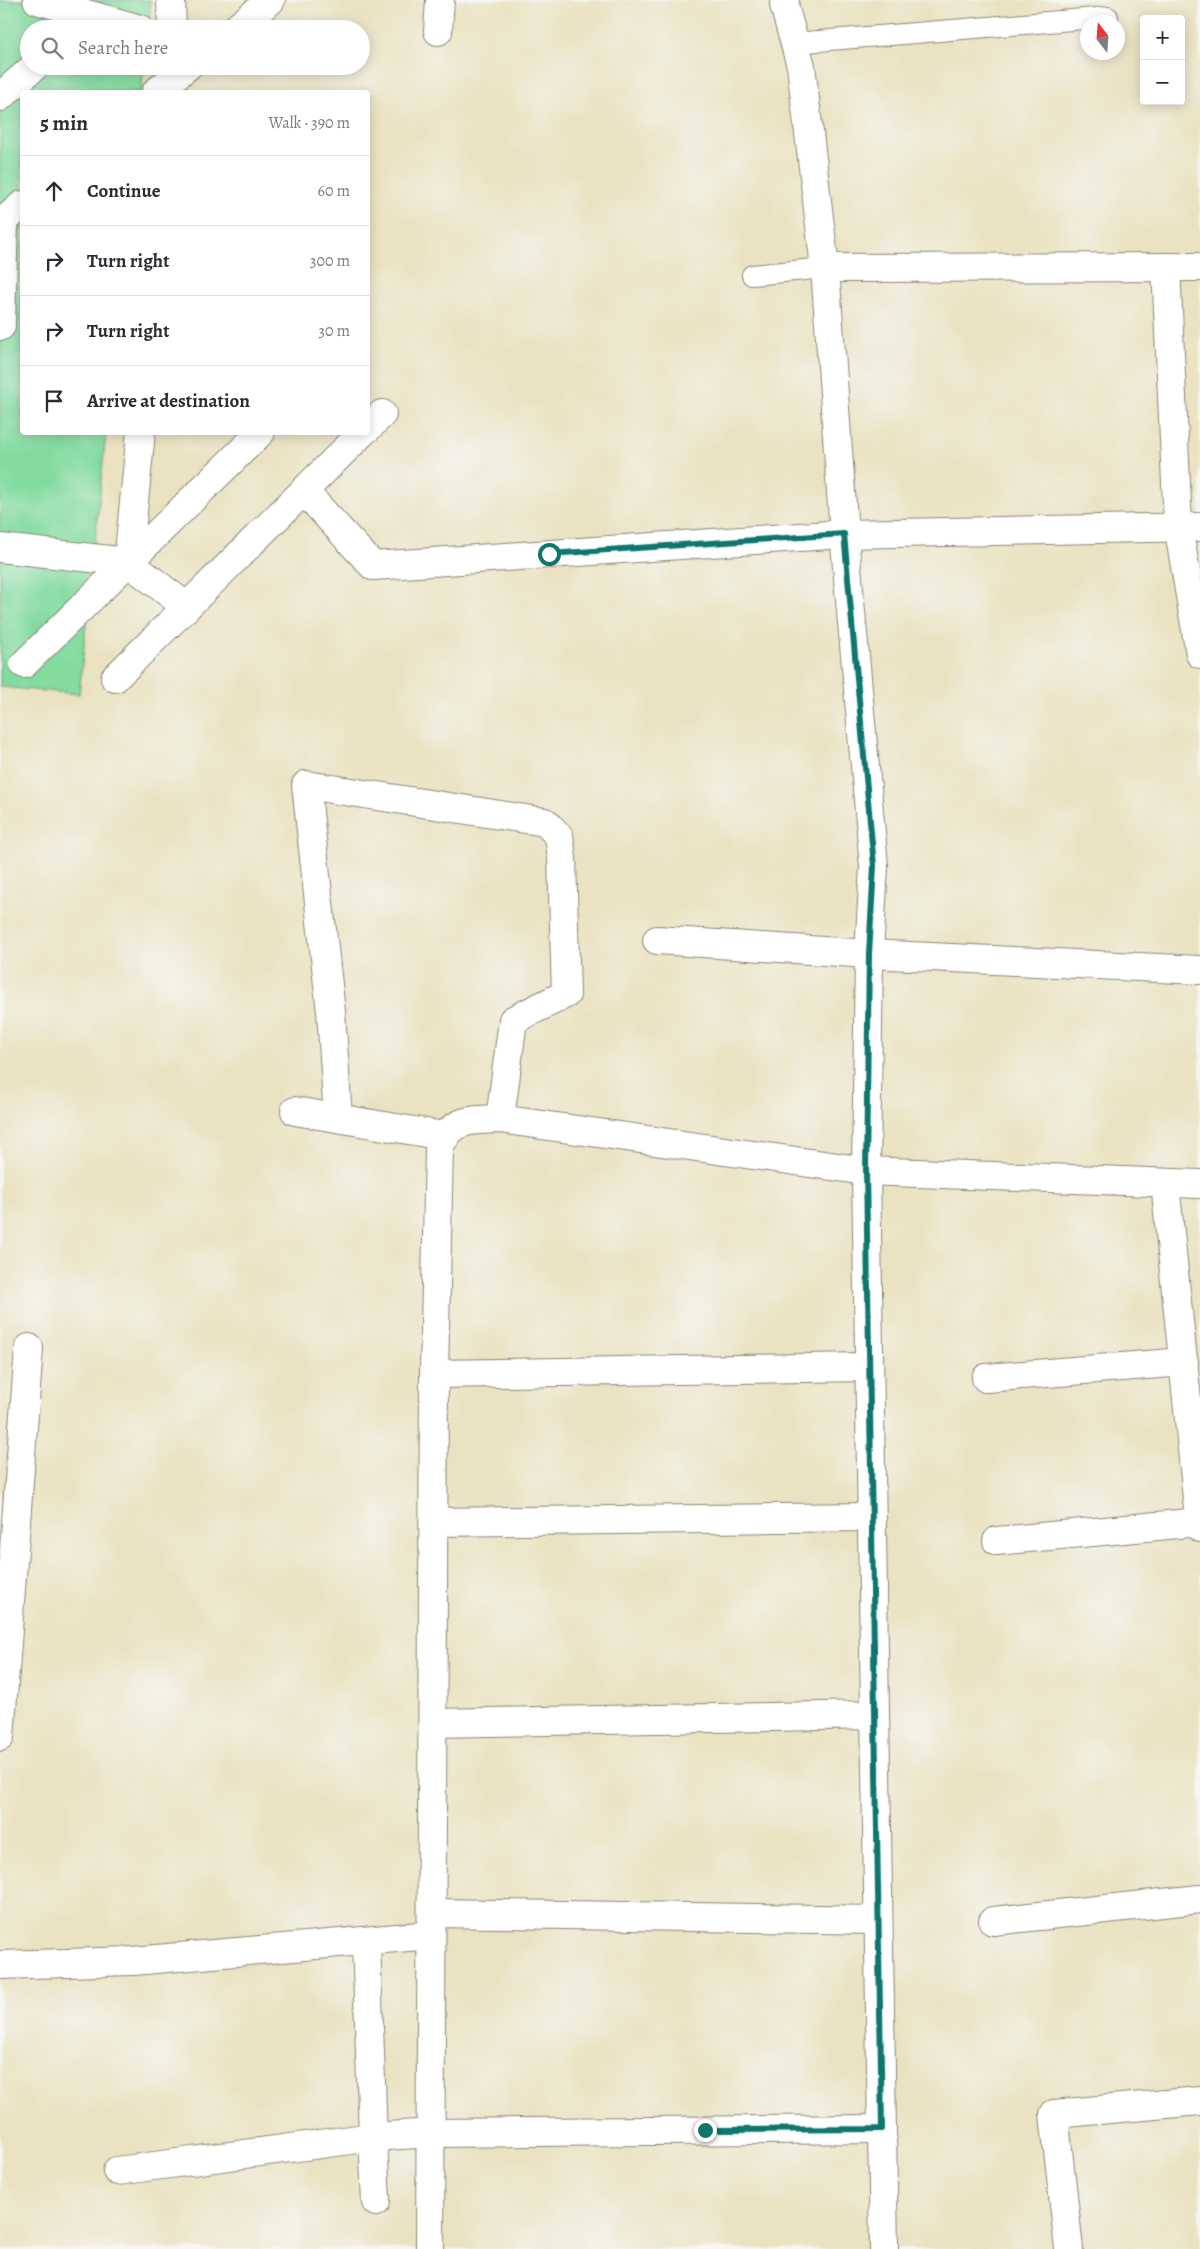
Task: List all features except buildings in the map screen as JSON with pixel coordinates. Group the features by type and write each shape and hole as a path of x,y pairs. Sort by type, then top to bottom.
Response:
{"street":[{"path":"36,0 81,20"},
{"path":"171,0 172,20"},
{"path":"246,20 271,0"},
{"path":"438,31 440,0"},
{"path":"785,0 801,66 825,268 844,534 874,866 869,954 866,1171 884,2249"},
{"path":"0,97 25,75"},
{"path":"2,326 9,217"},
{"path":"1166,267 1200,654"},
{"path":"825,268 1200,267"},
{"path":"128,562 141,435"},
{"path":"24,664 258,435"},
{"path":"115,678 361,435"},
{"path":"304,491 373,566 844,534 1189,526"},
{"path":"0,548 128,562 187,607"},
{"path":"338,1118 331,1012 306,785 545,822 559,836 562,858 566,994 513,1020 500,1119"},
{"path":"657,940 869,954 1200,970"},
{"path":"295,1111 444,1136"},
{"path":"430,2249 434,1374 439,1149 444,1136 456,1125 468,1120 500,1119 866,1171 1200,1184"},
{"path":"1165,1183 1200,1528"},
{"path":"0,1737 29,1348"},
{"path":"986,1378 1184,1362"},
{"path":"434,1374 869,1367"},
{"path":"434,1522 872,1517"},
{"path":"997,1541 1200,1522"},
{"path":"433,1723 875,1716"},
{"path":"994,1921 1200,1899"},
{"path":"0,1965 133,1961 366,1941 431,1924 878,1920"},
{"path":"366,1941 376,2202"},
{"path":"1069,2249 1054,2114 1200,2100"},
{"path":"117,2171 373,2137 431,2134 882,2129"}],"lane":[{"path":"794,43 1080,19"},
{"path":"752,275 825,268"}],"green space":[{"path":"0,0 151,0 149,20 20,20 20,75 143,75 141,90 20,90 20,435 106,435 79,694 0,687"}],"route":[{"path":"549,554 844,534 874,866 869,954 866,1171 882,2129 705,2130"}]}
